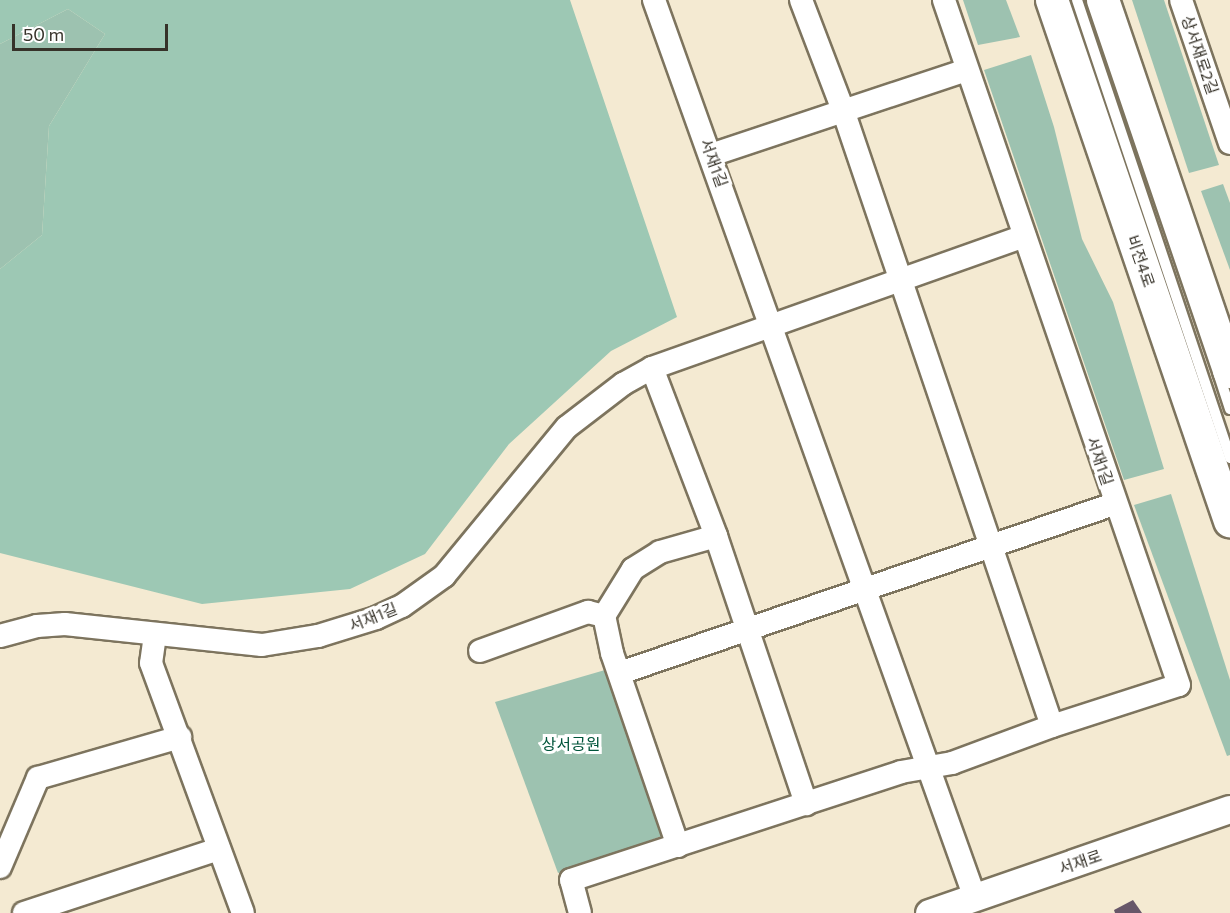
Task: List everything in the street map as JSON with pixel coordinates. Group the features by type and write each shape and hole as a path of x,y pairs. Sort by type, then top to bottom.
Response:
{"main road":[{"name":"비전4로","path":"1052,0 1230,521"},
{"path":"1103,0 1230,372"}],"street":[{"name":"서재1길","path":"654,0 975,898"},
{"path":"579,913 570,880 901,772 952,763 1052,726 843,110 801,0"},
{"name":"서재1길","path":"944,0 1114,504 1179,685 1052,726"},
{"name":"상서재로2길","path":"1181,0 1230,143"},
{"path":"711,155 966,70"},
{"name":"서재1길","path":"0,636 37,626 65,624 155,636 233,643 288,642 348,628 402,606 460,560 567,427 623,384 652,368 1024,236"},
{"path":"652,368 716,536 806,804"},
{"path":"620,674 867,591 1114,504"},
{"path":"678,846 620,674 604,616 633,569 660,552 716,536"},
{"path":"480,651 588,612 604,616"},
{"path":"155,636 151,663 243,913"},
{"path":"0,867 38,778 180,737"},
{"name":"서재로","path":"929,913 1230,809"},
{"path":"24,913 219,849"}],"lane":[{"path":"1077,0 1230,458"},
{"path":"1091,0 1230,409"}],"green space":[{"path":"0,0 570,0 677,317 611,351 509,444 425,554 350,589 202,604 0,553 0,269 42,235 49,126 105,34 68,9 0,44"},
{"path":"963,0 1006,0 1020,37 978,45"},
{"path":"1132,0 1164,0 1219,165 1189,173"},
{"path":"68,9 105,34 49,126 42,235 0,269 0,44"},
{"path":"1031,55 1054,127 1082,239 1113,302 1164,469 1124,480 984,70"},
{"path":"1223,184 1230,203 1230,270 1201,191"},
{"path":"1171,494 1230,680 1230,755 1227,756 1134,505"},
{"name":"상서공원","path":"605,670 665,835 558,873 495,702"}],"building":[{"path":"1133,900 1142,913 1115,913 1114,910"}]}
